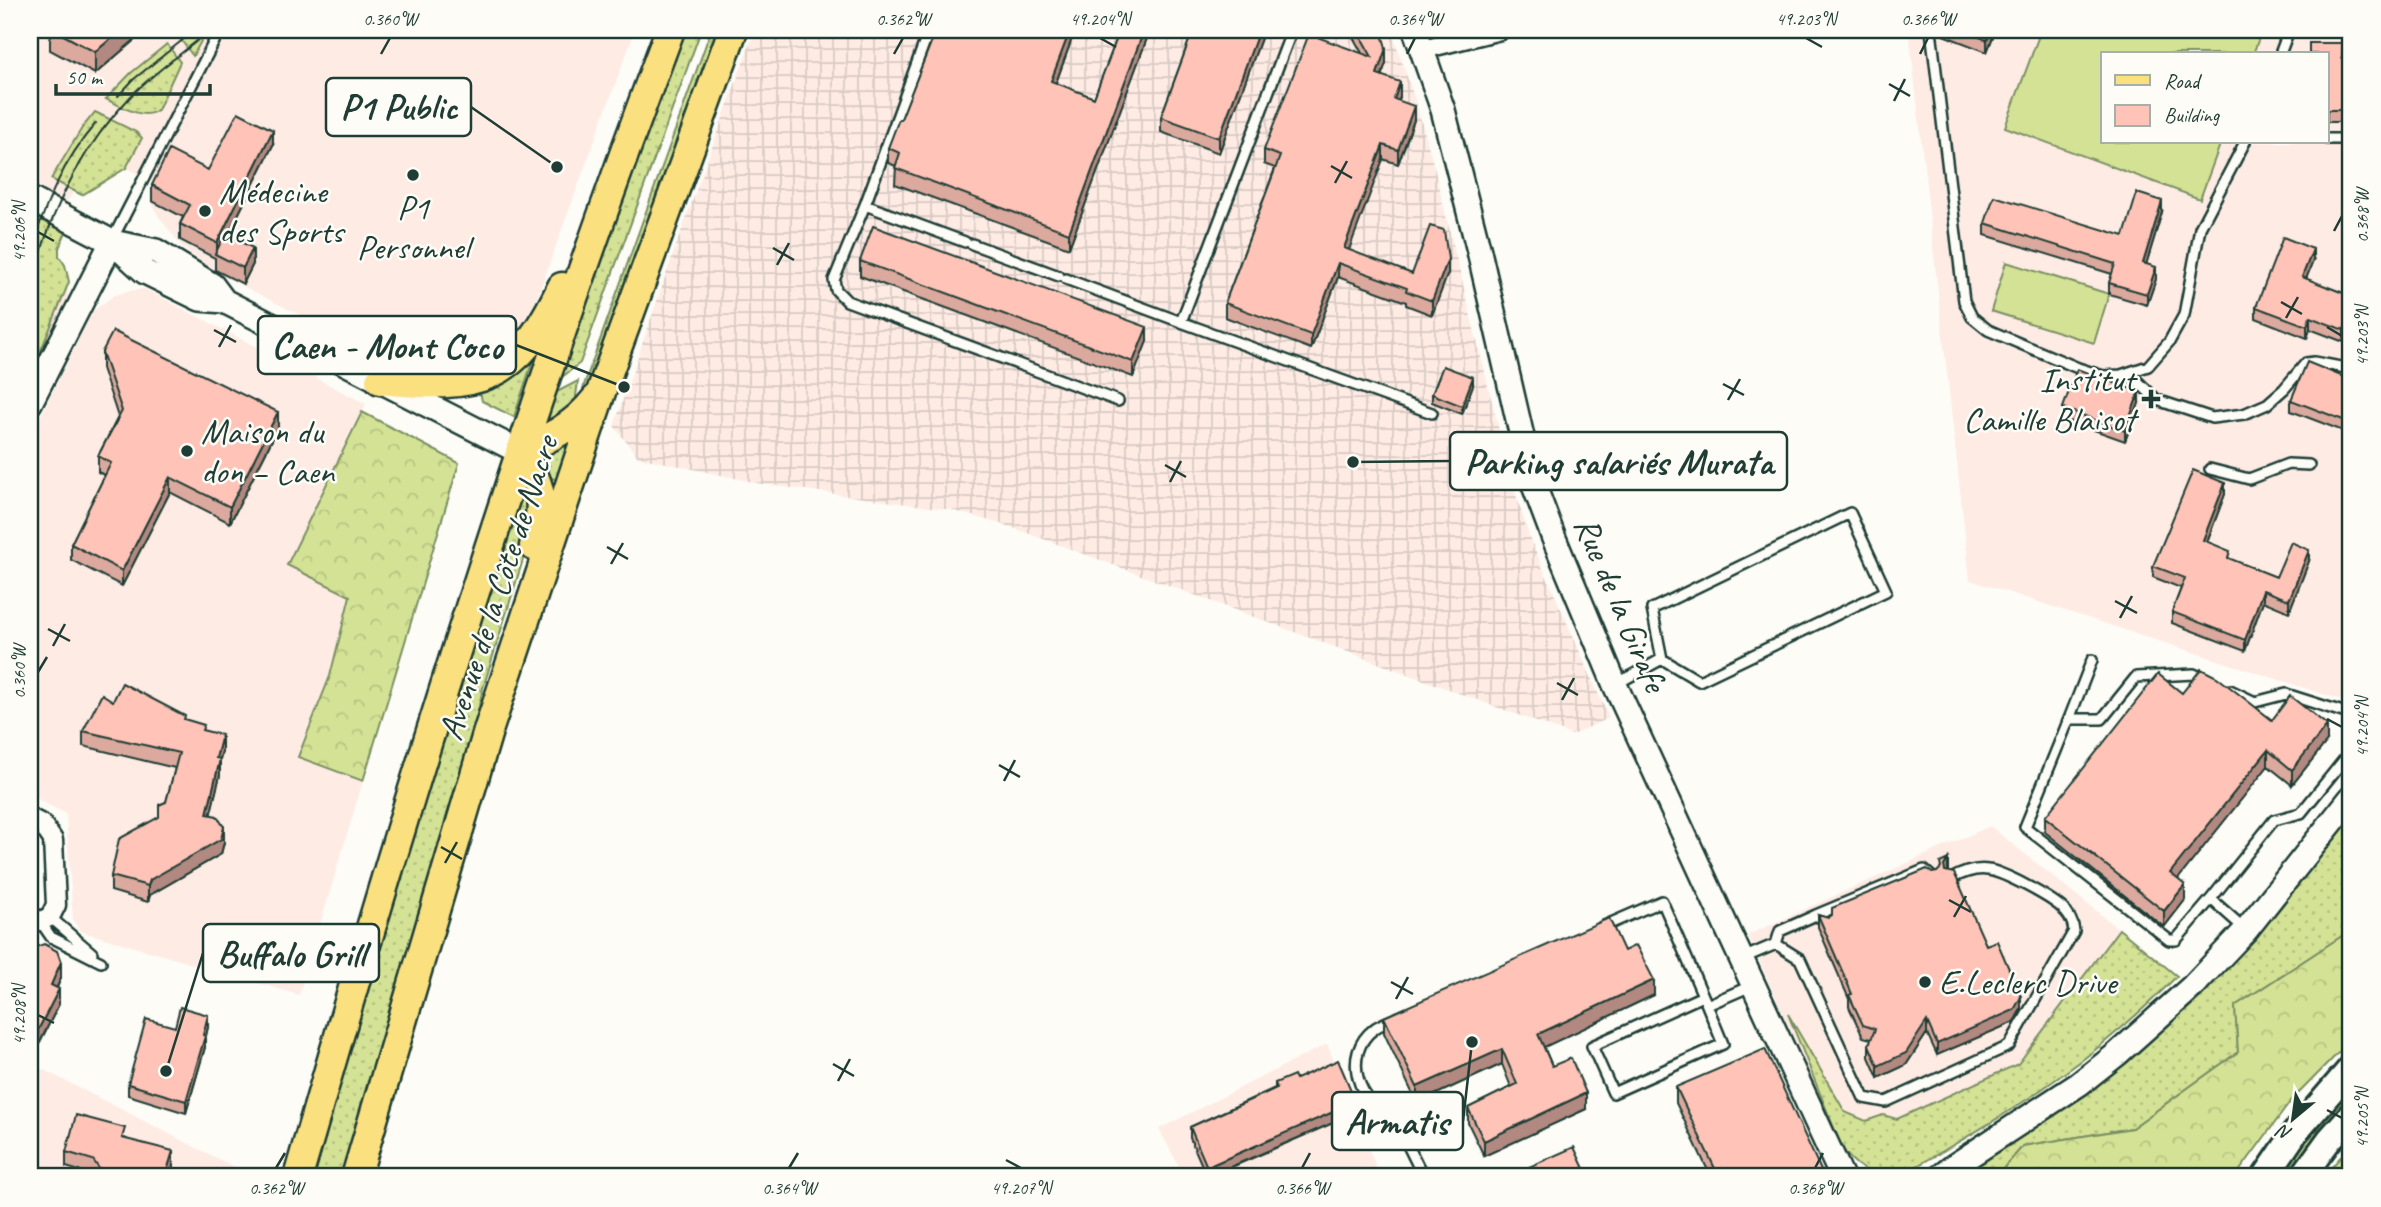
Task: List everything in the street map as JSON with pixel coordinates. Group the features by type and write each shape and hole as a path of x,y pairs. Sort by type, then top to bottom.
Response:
{"main road":[{"name":"Avenue de la Côte de Nacre","path":"298,1177 380,892 520,452 623,154 670,30"},
{"name":"Avenue de la Côte de Nacre","path":"356,1177 488,731 601,392 733,30"},
{"path":"380,380 432,385 469,382 494,373 514,359 540,329 561,291 623,154"},
{"path":"488,731 494,671 541,521 540,488 530,465 520,452 570,425 583,415 601,392"},
{"path":"2265,1177 2295,1133 2351,1068"},
{"path":"2302,1177 2351,1115"}],"street":[{"path":"1419,39 1500,30"},
{"name":"Rue de la Girafe","path":"1419,39 1443,110 1532,480 1580,605 1615,685 1842,1177"},
{"path":"30,199 112,242 145,272 200,299 224,301 520,452"},
{"path":"30,403 112,242"},
{"path":"1947,1171 2079,1084 2193,986 2246,930 2351,798"},
{"path":"30,818 42,824 53,840 56,905 40,918"}],"lane":[{"path":"112,242 220,30"},
{"path":"929,30 865,205 834,280 836,290 848,301 1118,401"},
{"path":"1181,322 1292,30"},
{"path":"1931,30 1964,301 1972,317 1988,330 2091,372 2103,376 2129,373 2147,366 2169,342 2184,315 2200,228 2244,144"},
{"path":"2281,52 2289,30"},
{"path":"2328,139 2351,139"},
{"path":"865,205 1432,414"},
{"path":"2129,373 2157,401 2212,418 2244,414 2267,404 2306,363 2351,369"},
{"path":"2210,469 2249,479 2288,464 2309,465"},
{"path":"1850,513 1886,591 1699,681 1662,659 1653,609 1850,513"},
{"path":"1615,685 1662,659"},
{"path":"2092,660 2025,827 2169,940 2176,940 2274,820 2301,813 2351,751"},
{"path":"2070,719 2102,719 2136,677 2194,674 2255,702 2286,694 2346,713 2351,720"},
{"path":"1776,944 1780,931 1816,915 1924,870 1934,878"},
{"path":"1741,959 1776,944 1800,959 1864,1098 1886,1102 2009,1045 2074,931 2073,922 2060,905 2000,874 1989,870 1971,871 1951,879"},
{"path":"2211,899 2246,930"},
{"path":"1587,934 1662,901 1705,1001 1723,1044 1613,1093 1592,1046 1705,1001 1753,985"},
{"path":"1816,915 1826,923"},
{"path":"40,918 101,961 51,937 40,918"},
{"path":"1399,1017 1374,1028 1361,1043 1355,1070 1368,1100 1382,1114 1394,1117 1422,1174 1420,1177"}],"shaded area":[{"path":"30,30 635,30 536,300 508,348 487,362 457,372 401,366 215,272 183,248 159,217 150,200 158,184 126,168 82,195 73,192 57,218 69,225 59,248 59,256 68,275 68,297 30,375"},
{"path":"755,30 1391,30 1432,159 1511,479 1530,539 1609,718 1572,735 1011,527 951,510 762,484 638,457 614,426"},
{"name":"Institut Camille Blaisot","path":"1909,30 2351,30 2351,703 1970,580"},
{"path":"145,289 366,404 287,565 350,596 330,676 299,757 363,781 299,995 80,931 73,921 66,814 30,795 30,437 93,311 113,296"},
{"path":"1990,826 2177,976 2089,1055 1994,1121 1905,1173 1894,1177 1872,1175 1854,1164 1842,1148 1748,935"},
{"path":"1327,1044 1380,1177 1185,1177 1159,1129"},
{"path":"30,1063 246,1173 245,1177 30,1177"}],"green space":[{"path":"186,30 207,30 193,56 178,36"},
{"path":"684,30 701,30 580,363 557,381"},
{"path":"711,30 722,30 596,378 582,398 584,385"},
{"path":"2041,30 2262,30 2254,52 2101,52 2101,144 2220,144 2200,199 2005,127"},
{"path":"167,44 180,62 158,110 139,113 106,99 131,73"},
{"path":"95,112 136,132 142,138 126,168 82,195 51,179"},
{"path":"30,205 69,225 59,248 59,256 65,265 69,282 30,377"},
{"path":"2006,262 2109,294 2094,343 1991,311"},
{"path":"532,363 514,417 482,401 480,392 502,385"},
{"path":"578,381 577,407 547,427 541,424 551,395"},
{"path":"362,412 459,463 363,781 298,757 330,676 350,596 287,565"},
{"path":"576,434 561,482 545,475 539,455"},
{"path":"519,489 537,495 535,521 483,688 467,760 345,1177 307,1177"},
{"path":"2351,816 2351,930 2235,1006 2238,1052 2132,1128 2023,1146 1996,1177 1957,1177 2050,1118 2125,1064 2206,992"},
{"path":"2119,929 2177,976 2105,1042 2022,1103 1905,1173 1877,1175 1862,1168 1848,1156 1842,1148 1788,1014 1845,1112 1866,1121 1883,1115 1897,1119 2018,1064"},
{"path":"2351,930 2351,1040 2291,1101 2235,1177 1996,1177 2023,1146 2132,1128 2238,1052 2235,1006"},
{"path":"2351,1085 2351,1100 2289,1177 2277,1177 2335,1101"},
{"path":"2351,1145 2351,1177 2323,1177"}],"building":[{"path":"54,30 121,30 95,52"},
{"path":"936,30 1070,30 1051,81 1094,98 1120,30 1144,30 1069,233 895,168 900,153 888,148"},
{"path":"1193,30 1259,30 1219,138 1161,117"},
{"path":"1357,30 1381,30 1386,48 1377,74 1400,82 1394,99 1414,106 1398,150 1383,145 1344,248 1412,274 1430,226 1444,230 1448,259 1432,301 1406,291 1407,288 1338,263 1311,335 1225,303 1280,156 1264,150 1309,34 1372,57"},
{"path":"1961,30 1991,30 1987,40"},
{"path":"2309,43 2343,43 2342,58 2351,59 2351,99 2342,99 2341,110 2328,110 2328,52 2309,52"},
{"name":"Médecine des Sports","path":"238,112 273,130 217,243 180,224 190,205 152,185 169,150 208,170"},
{"path":"2137,193 2162,201 2143,263 2156,267 2147,294 2109,283 2115,264 1985,223 1994,196 2124,236"},
{"path":"873,226 1147,327 1133,362 860,261"},
{"path":"225,234 253,248 243,268 215,254"},
{"path":"2283,237 2313,249 2302,277 2351,296 2351,313 2344,330 2310,317 2307,326 2256,307"},
{"name":"Maison du don – Caen","path":"113,331 278,412 230,507 170,477 122,571 71,544 111,463 98,456 122,411 102,352"},
{"path":"2307,362 2351,380 2351,423 2291,400"},
{"path":"1443,366 1473,377 1462,406 1432,394"},
{"path":"2077,369 2139,392 2125,431 2063,408"},
{"path":"2193,470 2225,483 2203,540 2230,551 2228,558 2276,577 2291,542 2309,550 2289,600 2263,590 2245,640 2172,612 2185,578 2153,566"},
{"path":"2201,669 2217,677 2272,720 2290,696 2327,725 2292,770 2268,750 2170,873 2185,885 2164,911 2045,817 2158,674 2182,693"},
{"path":"122,683 185,716 184,719 204,725 202,730 222,735 216,758 220,759 207,814 217,816 224,827 221,839 150,880 148,886 111,876 119,839 159,817 159,805 166,802 179,753 83,731 102,694 113,701"},
{"name":"E.Leclerc Drive","path":"1948,859 1944,866 1945,871 1954,873 1986,945 1997,941 2021,997 2014,1010 1937,1044 1927,1021 1906,1053 1878,1066 1869,1045 1875,1029 1863,1025 1818,915 1828,918 1832,915 1832,908 1927,869 1932,873 1937,872 1941,868 1940,863"},
{"path":"1609,918 1624,951 1636,945 1654,980 1538,1034 1552,1066 1571,1058 1586,1093 1484,1141 1468,1108 1517,1084 1502,1049 1417,1087 1384,1017"},
{"path":"44,944 57,951 61,962 51,985 59,989 38,1030 30,1026 30,946 33,948"},
{"path":"180,1007 208,1015 203,1035 205,1036 186,1101 128,1084 146,1019 175,1027"},
{"path":"1765,1049 1824,1177 1719,1177 1676,1087"},
{"path":"1338,1060 1356,1102 1207,1167 1190,1127 1277,1088 1275,1083 1294,1075 1296,1079"},
{"path":"76,1115 125,1128 122,1138 173,1151 165,1177 105,1177 93,1160 66,1152"},
{"path":"1574,1147 1588,1177 1507,1177"}],"tram line":[{"path":"118,96 134,79 195,30"},
{"path":"30,296 36,268 55,214 66,188 95,140 140,87 210,30"},
{"path":"30,252 64,168 96,123"}],"place":[{"name":"P1 Public","path":"557,167"},
{"name":"P1 Personnel","path":"413,175"},
{"name":"Médecine des Sports","path":"205,211"},
{"name":"Caen - Mont Coco","path":"624,387"},
{"name":"Institut Camille Blaisot","path":"2151,399"},
{"name":"Maison du don – Caen","path":"187,451"},
{"name":"Parking salariés Murata","path":"1353,462"},
{"name":"E.Leclerc Drive","path":"1925,982"},
{"name":"Armatis","path":"1472,1042"},
{"name":"Buffalo Grill","path":"166,1071"}]}
